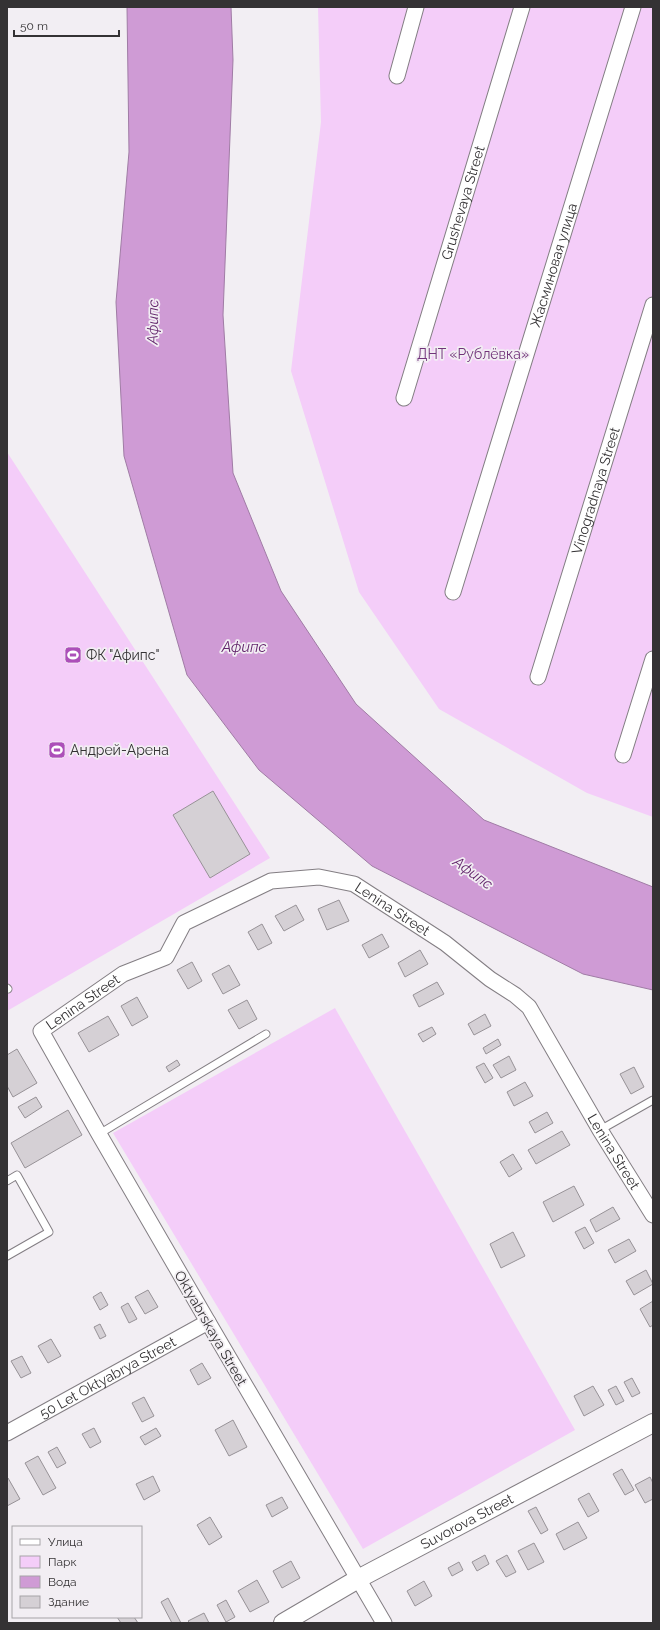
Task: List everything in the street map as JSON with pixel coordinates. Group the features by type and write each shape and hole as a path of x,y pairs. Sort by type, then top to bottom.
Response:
{"street":[{"path":"397,76 416,7"},
{"name":"Grushevaya Street","path":"404,398 522,7"},
{"name":"Жасминовая улица","path":"453,592 633,7"},
{"name":"Vinogradnaya Street","path":"538,677 653,305"},
{"path":"623,755 653,659"},
{"name":"Lenina Street","path":"41,1031 123,974 166,957 184,922 271,881 319,877 354,884 445,942 490,979 515,995 529,1008 600,1130 653,1215"},
{"name":"Oktyabrskaya Street","path":"41,1031 99,1134 384,1623"},
{"name":"50 Let Oktyabrya Street","path":"7,1433 208,1322"},
{"name":"Suvorova Street","path":"283,1623 358,1579 653,1423"}],"lane":[{"path":"99,1134 266,1034"},
{"path":"600,1130 653,1100"},
{"path":"7,1181 17,1175 49,1232 7,1256"}],"green space":[{"name":"ДНТ «Рублёвка»","path":"318,7 653,7 653,817 587,793 439,709 359,592 291,371 321,122"},
{"name":"ФК \"Афипс\"","path":"7,452 270,858 7,1011"},
{"path":"335,1008 575,1430 363,1549 113,1133"}],"water":[{"name":"Афипс","path":"127,7 231,7 233,60 223,315 233,473 281,591 356,704 484,820 653,887 653,990 583,974 372,866 259,770 187,675 124,456 116,302 129,152"}],"building":[{"path":"213,791 250,854 210,878 173,815"},
{"path":"339,900 349,921 327,930 318,909"},
{"path":"296,905 304,920 284,931 275,916"},
{"path":"262,924 272,943 258,950 248,932"},
{"path":"382,934 389,947 369,958 362,945"},
{"path":"420,950 428,964 405,977 398,963"},
{"path":"192,962 202,981 188,989 177,970"},
{"path":"229,965 240,985 223,994 212,974"},
{"path":"437,982 444,994 419,1007 413,995"},
{"path":"137,997 148,1017 132,1026 121,1006"},
{"path":"247,1000 257,1019 239,1029 228,1010"},
{"path":"485,1014 491,1026 474,1035 468,1024"},
{"path":"108,1016 119,1035 89,1052 78,1033"},
{"path":"432,1027 436,1034 423,1042 418,1034"},
{"path":"498,1039 501,1045 486,1054 483,1048"},
{"path":"17,1049 37,1083 13,1097 7,1086 7,1055"},
{"path":"509,1056 516,1070 501,1078 493,1065"},
{"path":"177,1060 180,1065 169,1072 166,1067"},
{"path":"484,1063 493,1078 485,1083 476,1067"},
{"path":"634,1067 644,1087 631,1094 620,1074"},
{"path":"525,1082 533,1096 514,1106 507,1092"},
{"path":"36,1097 42,1107 25,1118 18,1107"},
{"path":"68,1110 82,1135 25,1168 11,1143"},
{"path":"547,1112 553,1123 535,1133 529,1122"},
{"path":"562,1131 570,1145 536,1164 528,1150"},
{"path":"513,1154 522,1169 509,1177 500,1162"},
{"path":"574,1186 584,1205 553,1222 543,1202"},
{"path":"613,1207 620,1219 596,1232 590,1220"},
{"path":"585,1227 594,1243 584,1249 575,1232"},
{"path":"513,1232 525,1256 501,1268 490,1244"},
{"path":"629,1239 636,1251 615,1263 608,1250"},
{"path":"646,1270 653,1284 634,1295 626,1281"},
{"path":"148,1290 158,1307 145,1314 135,1297"},
{"path":"101,1292 108,1305 100,1310 93,1297"},
{"path":"653,1301 653,1325 650,1327 640,1309"},
{"path":"128,1303 137,1319 129,1323 121,1307"},
{"path":"100,1324 106,1336 100,1339 94,1327"},
{"path":"51,1339 61,1356 48,1363 38,1346"},
{"path":"22,1356 31,1373 21,1378 11,1361"},
{"path":"202,1363 211,1378 198,1385 190,1370"},
{"path":"632,1378 640,1393 632,1397 624,1382"},
{"path":"593,1386 604,1405 584,1416 574,1396"},
{"path":"616,1386 624,1401 616,1405 608,1390"},
{"path":"144,1397 154,1416 142,1422 132,1403"},
{"path":"233,1420 247,1447 229,1456 215,1430"},
{"path":"94,1428 101,1442 90,1448 82,1434"},
{"path":"156,1428 161,1436 145,1445 140,1437"},
{"path":"57,1447 66,1463 57,1468 48,1452"},
{"path":"38,1456 56,1488 43,1495 25,1463"},
{"path":"622,1469 634,1490 625,1495 613,1474"},
{"path":"153,1476 160,1491 144,1500 136,1484"},
{"path":"650,1477 653,1483 653,1499 645,1503 635,1485"},
{"path":"7,1478 20,1499 7,1506"},
{"path":"589,1493 599,1511 588,1517 578,1499"},
{"path":"282,1497 288,1508 272,1517 266,1505"},
{"path":"536,1507 548,1530 541,1534 528,1511"},
{"path":"210,1517 222,1537 209,1545 197,1525"},
{"path":"578,1522 587,1538 564,1550 556,1534"},
{"path":"534,1543 544,1562 528,1570 518,1551"},
{"path":"485,1555 489,1564 477,1571 472,1562"},
{"path":"507,1555 516,1572 506,1577 496,1561"},
{"path":"291,1561 300,1578 282,1588 273,1571"},
{"path":"459,1562 463,1570 452,1576 448,1568"},
{"path":"257,1580 269,1602 250,1612 238,1591"},
{"path":"424,1581 432,1596 415,1606 407,1591"},
{"path":"168,1598 181,1623 172,1623 161,1602"},
{"path":"226,1600 235,1617 226,1622 217,1605"},
{"path":"204,1613 209,1623 190,1623 188,1621"},
{"path":"118,1618 135,1618 138,1623 121,1623"}],"place":[{"name":"ФК \"Афипс\"","path":"73,655"},
{"name":"Андрей-Арена","path":"57,750"}]}
